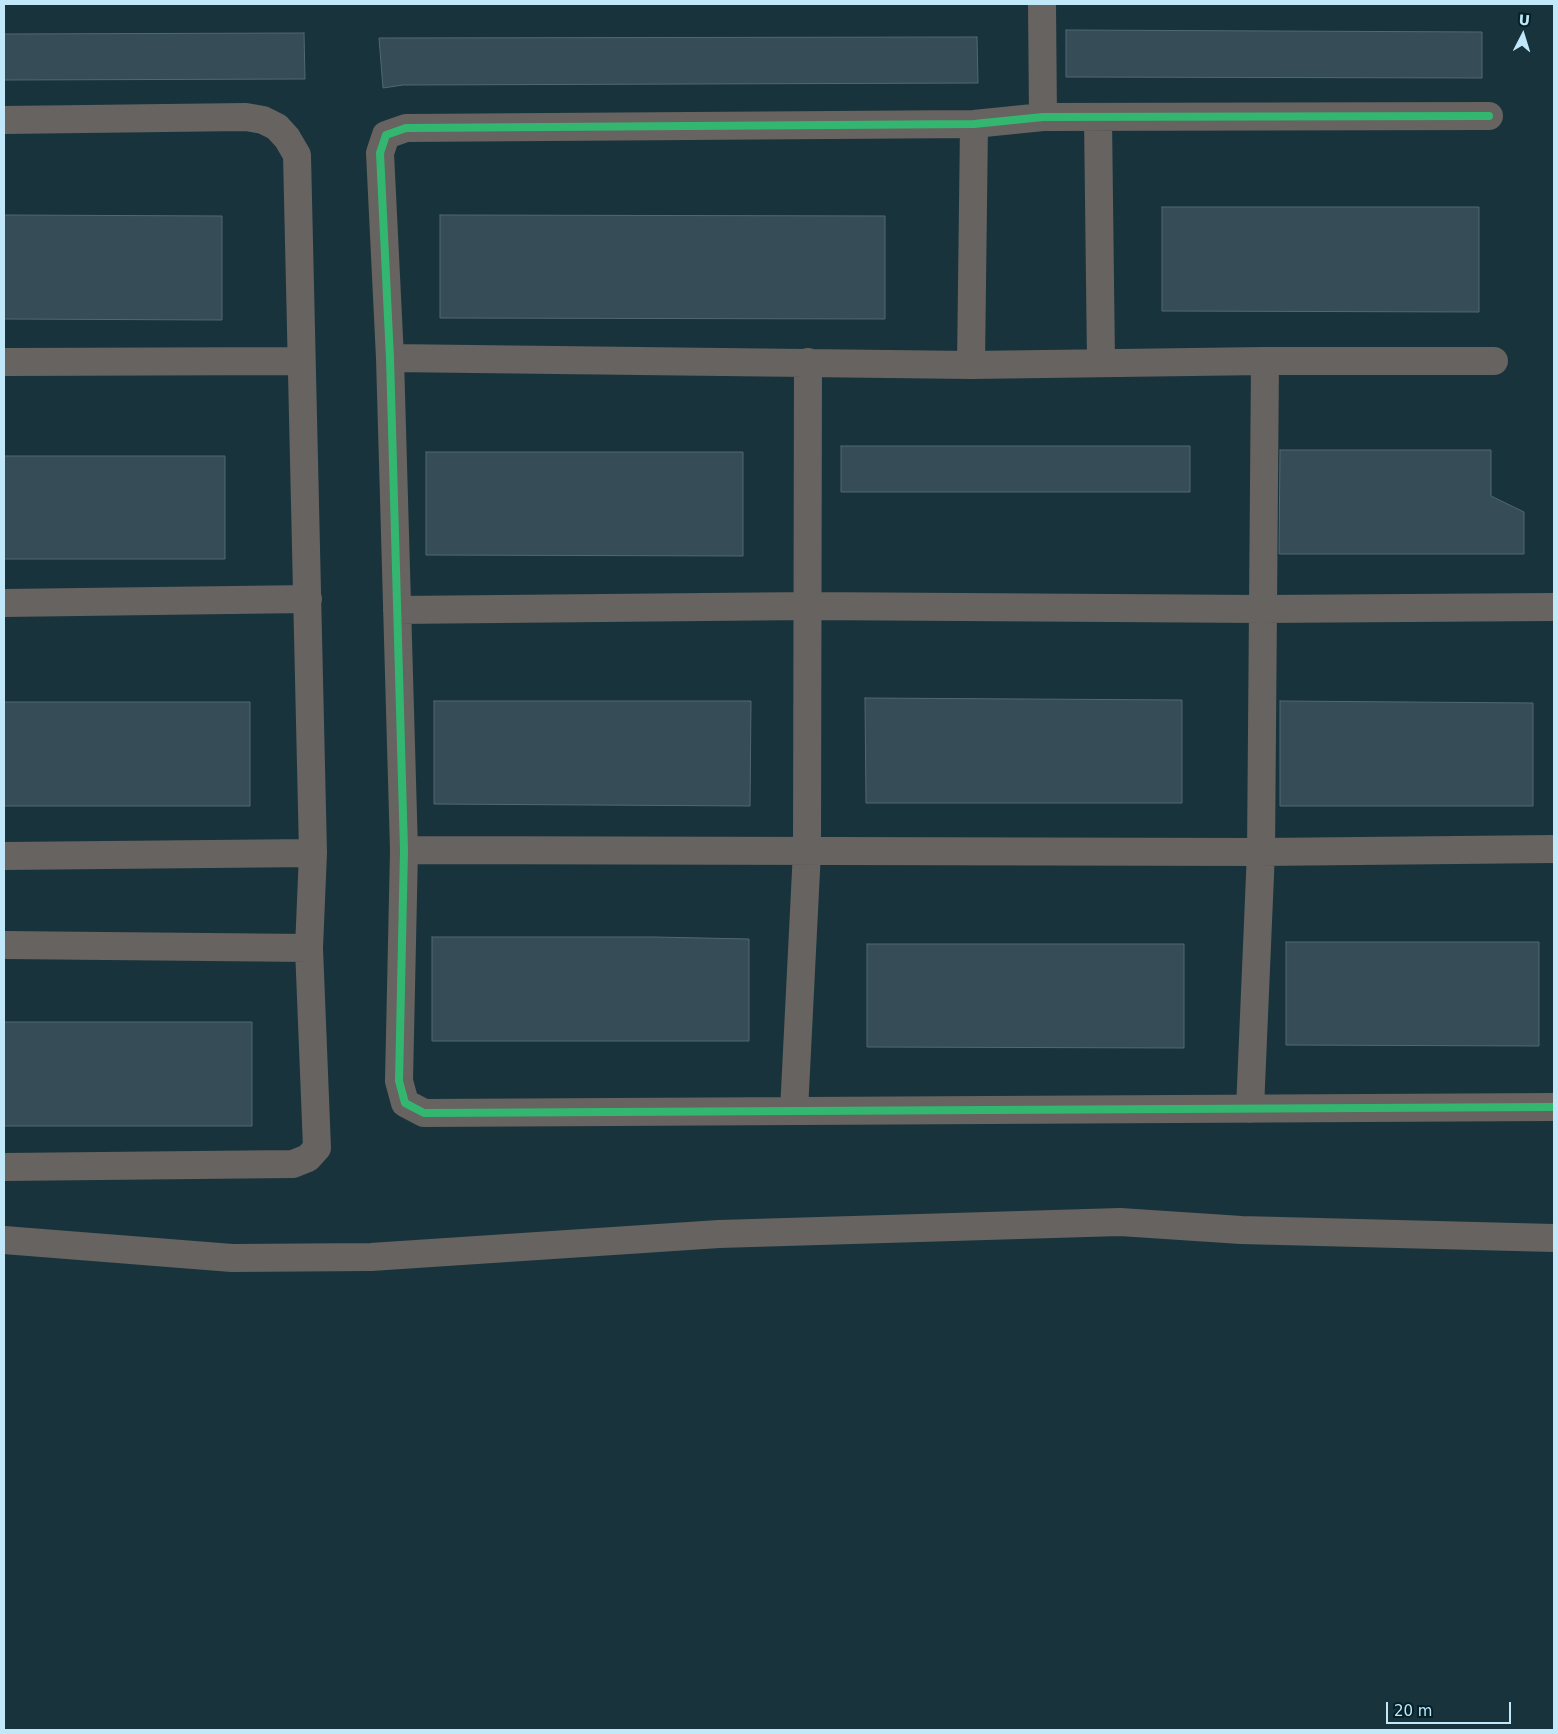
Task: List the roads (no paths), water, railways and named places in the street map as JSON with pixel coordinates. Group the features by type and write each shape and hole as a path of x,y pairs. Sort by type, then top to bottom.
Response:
{"street":[{"path":"1042,4 1043,117"},
{"path":"1489,116 1043,117 974,124 406,128 386,135 380,153 390,358 404,850 399,1081 405,1103 424,1113 1554,1107"},
{"path":"4,120 246,117 263,120 276,127 287,138 297,155 313,853 309,948 317,1148 308,1158 293,1164 4,1167"},
{"path":"1098,118 1101,362"},
{"path":"971,365 974,124"},
{"path":"390,358 971,365 1101,362 1494,361"},
{"path":"4,362 301,361"},
{"path":"1250,1109 1261,852 1265,361"},
{"path":"794,1111 807,852 808,362"},
{"path":"4,603 308,599"},
{"path":"398,610 809,606 1262,609 1554,607"},
{"path":"404,850 1261,852 1554,848"},
{"path":"4,856 313,853"},
{"path":"4,945 309,948"},
{"path":"4,1240 232,1258 371,1257 719,1234 1120,1222 1241,1230 1554,1238"}]}
